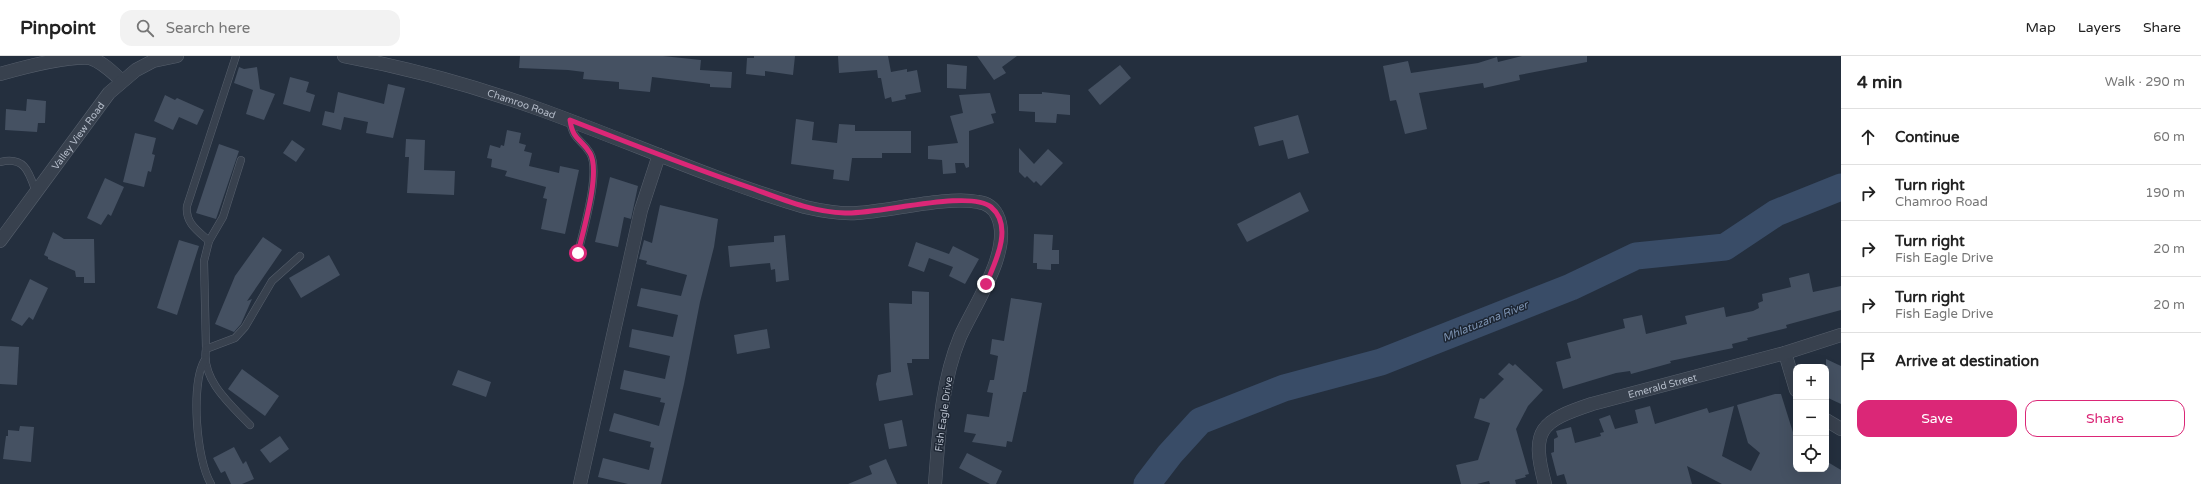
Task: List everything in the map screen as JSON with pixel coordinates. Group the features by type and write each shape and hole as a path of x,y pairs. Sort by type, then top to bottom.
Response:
{"street":[{"path":"0,74 52,60 76,56 90,58 102,64 122,81"},
{"name":"Valley View Road","path":"0,241 96,108 122,81 136,70 153,62 177,56"},
{"name":"Chamroo Road","path":"344,56 491,92 570,120 730,181 823,211 857,213 950,201 975,201 984,203 995,211"},
{"path":"580,484 641,210 659,155"},
{"name":"Fish Eagle Drive","path":"935,484 945,384 960,337 995,263 1002,237 1000,224 995,211"},
{"name":"Emerald Street","path":"1545,484 1539,460 1538,445 1546,428 1562,414 1592,404 1785,353 1841,335"},
{"path":"1785,353 1793,380"},
{"path":"1829,422 1841,429"}],"lane":[{"path":"209,241 190,223 187,216 187,206 236,56"},
{"path":"570,120 572,133 590,154 595,173 578,253"},
{"path":"0,162 9,160 18,162 26,168 36,192"},
{"path":"211,484 202,454 197,422 196,394 200,370 204,361 206,349 204,261 209,241 223,217 241,160"},
{"path":"206,349 229,342 240,333 272,281 300,256"},
{"path":"204,361 212,379 222,395 250,426"}],"building":[{"path":"520,56 663,56 701,60 700,70 732,72 731,88 710,87 710,84 652,77 650,92 619,89 619,82 583,79 584,72 519,68"},
{"path":"754,56 795,56 793,75 765,71 765,76 746,74 747,58 754,58"},
{"path":"838,56 888,56 891,72 907,69 907,72 917,70 921,92 905,95 906,99 892,102 891,97 885,99 881,78 878,78 877,70 839,73"},
{"path":"977,56 1017,56 1002,67 1006,73 994,80"},
{"path":"1522,56 1587,56 1587,62 1519,75 1520,80 1484,88 1483,83 1419,93 1427,129 1405,134 1396,100 1390,101 1383,66 1408,61 1411,73 1478,63 1497,57 1498,62"},
{"path":"947,64 967,66 966,89 947,88"},
{"path":"1120,65 1131,78 1100,105 1088,90"},
{"path":"239,67 244,69 257,67 260,89 275,94 264,120 246,114 253,90 234,83"},
{"path":"290,77 309,82 306,92 315,95 310,112 283,104"},
{"path":"388,84 405,88 393,138 366,133 368,122 344,117 341,130 322,125 325,111 334,113 338,92 384,104"},
{"path":"1042,92 1070,95 1070,115 1057,114 1056,123 1035,122 1035,112 1019,111 1019,94 1042,94"},
{"path":"990,93 996,113 991,114 994,123 969,131 969,167 966,168 964,163 955,163 956,173 943,174 942,160 928,159 928,146 958,143 950,116 963,113 959,95"},
{"path":"165,95 175,100 177,98 204,110 197,125 179,117 173,130 154,121"},
{"path":"27,99 46,101 45,123 38,123 37,132 5,130 6,109 26,111"},
{"path":"1298,115 1309,153 1288,159 1283,140 1259,146 1254,127"},
{"path":"796,119 814,122 812,140 837,143 839,124 855,125 855,131 911,131 911,153 882,153 882,158 852,158 849,181 833,179 834,170 791,164"},
{"path":"507,130 521,133 519,143 526,145 524,151 532,153 529,166 559,173 560,166 579,170 565,234 541,229 547,199 543,198 546,187 505,176 507,171 491,167 492,159 487,158 490,145 500,148 501,145 504,146"},
{"path":"135,133 156,138 152,154 155,155 151,172 148,171 144,187 123,182"},
{"path":"406,139 425,140 424,170 455,171 454,195 407,193 409,157 405,157"},
{"path":"292,140 305,149 296,162 283,153"},
{"path":"219,144 239,151 216,219 196,213"},
{"path":"1019,148 1034,164 1048,149 1063,163 1041,186 1036,181 1034,183 1027,176 1025,178 1019,172"},
{"path":"610,177 638,186 631,219 624,217 618,247 595,242"},
{"path":"105,178 124,187 111,216 108,214 101,225 87,218"},
{"path":"1300,192 1309,211 1247,242 1237,224"},
{"path":"660,205 718,219 714,247 700,302 684,384 661,484 628,484 598,477 603,458 649,470 654,448 650,447 651,442 609,431 614,413 659,426 665,403 660,402 661,398 620,389 624,370 665,379 670,356 629,347 632,329 673,337 678,315 637,306 641,288 681,296 687,275 646,264 647,261 639,259 644,240 652,243"},
{"path":"53,232 64,239 94,239 95,283 84,283 84,277 76,277 75,271 48,259 48,257 44,255"},
{"path":"1034,234 1053,235 1052,250 1059,250 1059,264 1051,264 1051,270 1037,269 1037,263 1033,263"},
{"path":"785,235 789,280 776,282 775,269 771,270 770,263 730,267 728,246 774,242 774,236"},
{"path":"263,237 282,250 247,301 252,299 241,324 234,332 215,324 235,276"},
{"path":"179,240 199,246 177,315 157,308"},
{"path":"916,242 949,254 953,246 979,259 965,284 949,276 953,267 929,258 924,272 908,266"},
{"path":"329,255 340,275 301,298 289,278"},
{"path":"1809,273 1813,292 1841,286 1841,310 1786,325 1787,328 1747,338 1748,340 1732,344 1733,348 1670,361 1671,363 1631,374 1630,371 1616,373 1563,389 1556,362 1571,358 1567,343 1625,328 1623,319 1642,315 1646,334 1687,324 1685,316 1724,307 1726,317 1753,311 1759,308 1758,303 1763,301 1762,294 1791,287 1789,278"},
{"path":"30,279 48,288 33,320 29,317 22,326 11,320"},
{"path":"912,291 929,292 929,359 912,359 912,363 907,363 913,395 879,401 876,384 878,375 891,372 889,303 912,304"},
{"path":"1011,298 1042,303 1026,392 1023,392 1012,442 1007,441 1006,447 972,442 976,434 964,432 967,414 989,417 993,393 987,392 990,380 994,380 998,356 990,354 992,339 1004,341"},
{"path":"767,329 770,348 737,354 734,335"},
{"path":"0,346 19,347 17,385 0,384"},
{"path":"1826,359 1841,366 1841,404 1829,398 1829,364 1826,364"},
{"path":"1509,363 1513,366 1515,364 1543,390 1528,406 1516,429 1529,474 1525,475 1526,477 1515,480 1516,484 1490,484 1489,481 1477,484 1461,484 1456,465 1478,460 1490,423 1474,418 1480,398 1484,399 1504,379 1498,374"},
{"path":"242,369 279,396 265,416 228,389"},
{"path":"458,370 491,382 486,397 452,385"},
{"path":"1775,394 1781,394 1793,432 1793,472 1829,472 1829,463 1841,470 1841,484 1722,484 1687,466 1692,484 1567,484 1564,474 1557,476 1551,453 1554,452 1554,439 1558,437 1556,431 1571,427 1575,443 1601,436 1600,433 1604,432 1599,419 1610,415 1615,429 1638,423 1635,410 1650,406 1655,424 1707,408 1709,413 1734,406 1722,456 1751,471 1760,453 1748,443 1737,405"},
{"path":"902,420 907,446 889,449 884,424"},
{"path":"20,426 34,427 31,462 3,459 8,430 19,431"},
{"path":"280,436 289,449 270,463 260,450"},
{"path":"234,447 243,464 246,461 254,479 242,484 231,484 225,471 221,473 213,458"},
{"path":"967,453 1002,471 996,484 990,484 959,468"},
{"path":"886,459 897,484 848,484 872,474 869,466"}],"waterway":[{"name":"Mhlatuzana River","path":"1147,484 1170,454 1200,421 1284,388 1381,362 1571,287 1636,256 1725,247 1776,213 1841,187"}],"route":[{"path":"578,253 595,173 590,154 572,133 570,120 701,171 805,207 823,211 857,213 950,201 975,201 984,203 991,207 998,216 1002,237 995,263 986,284"}]}
